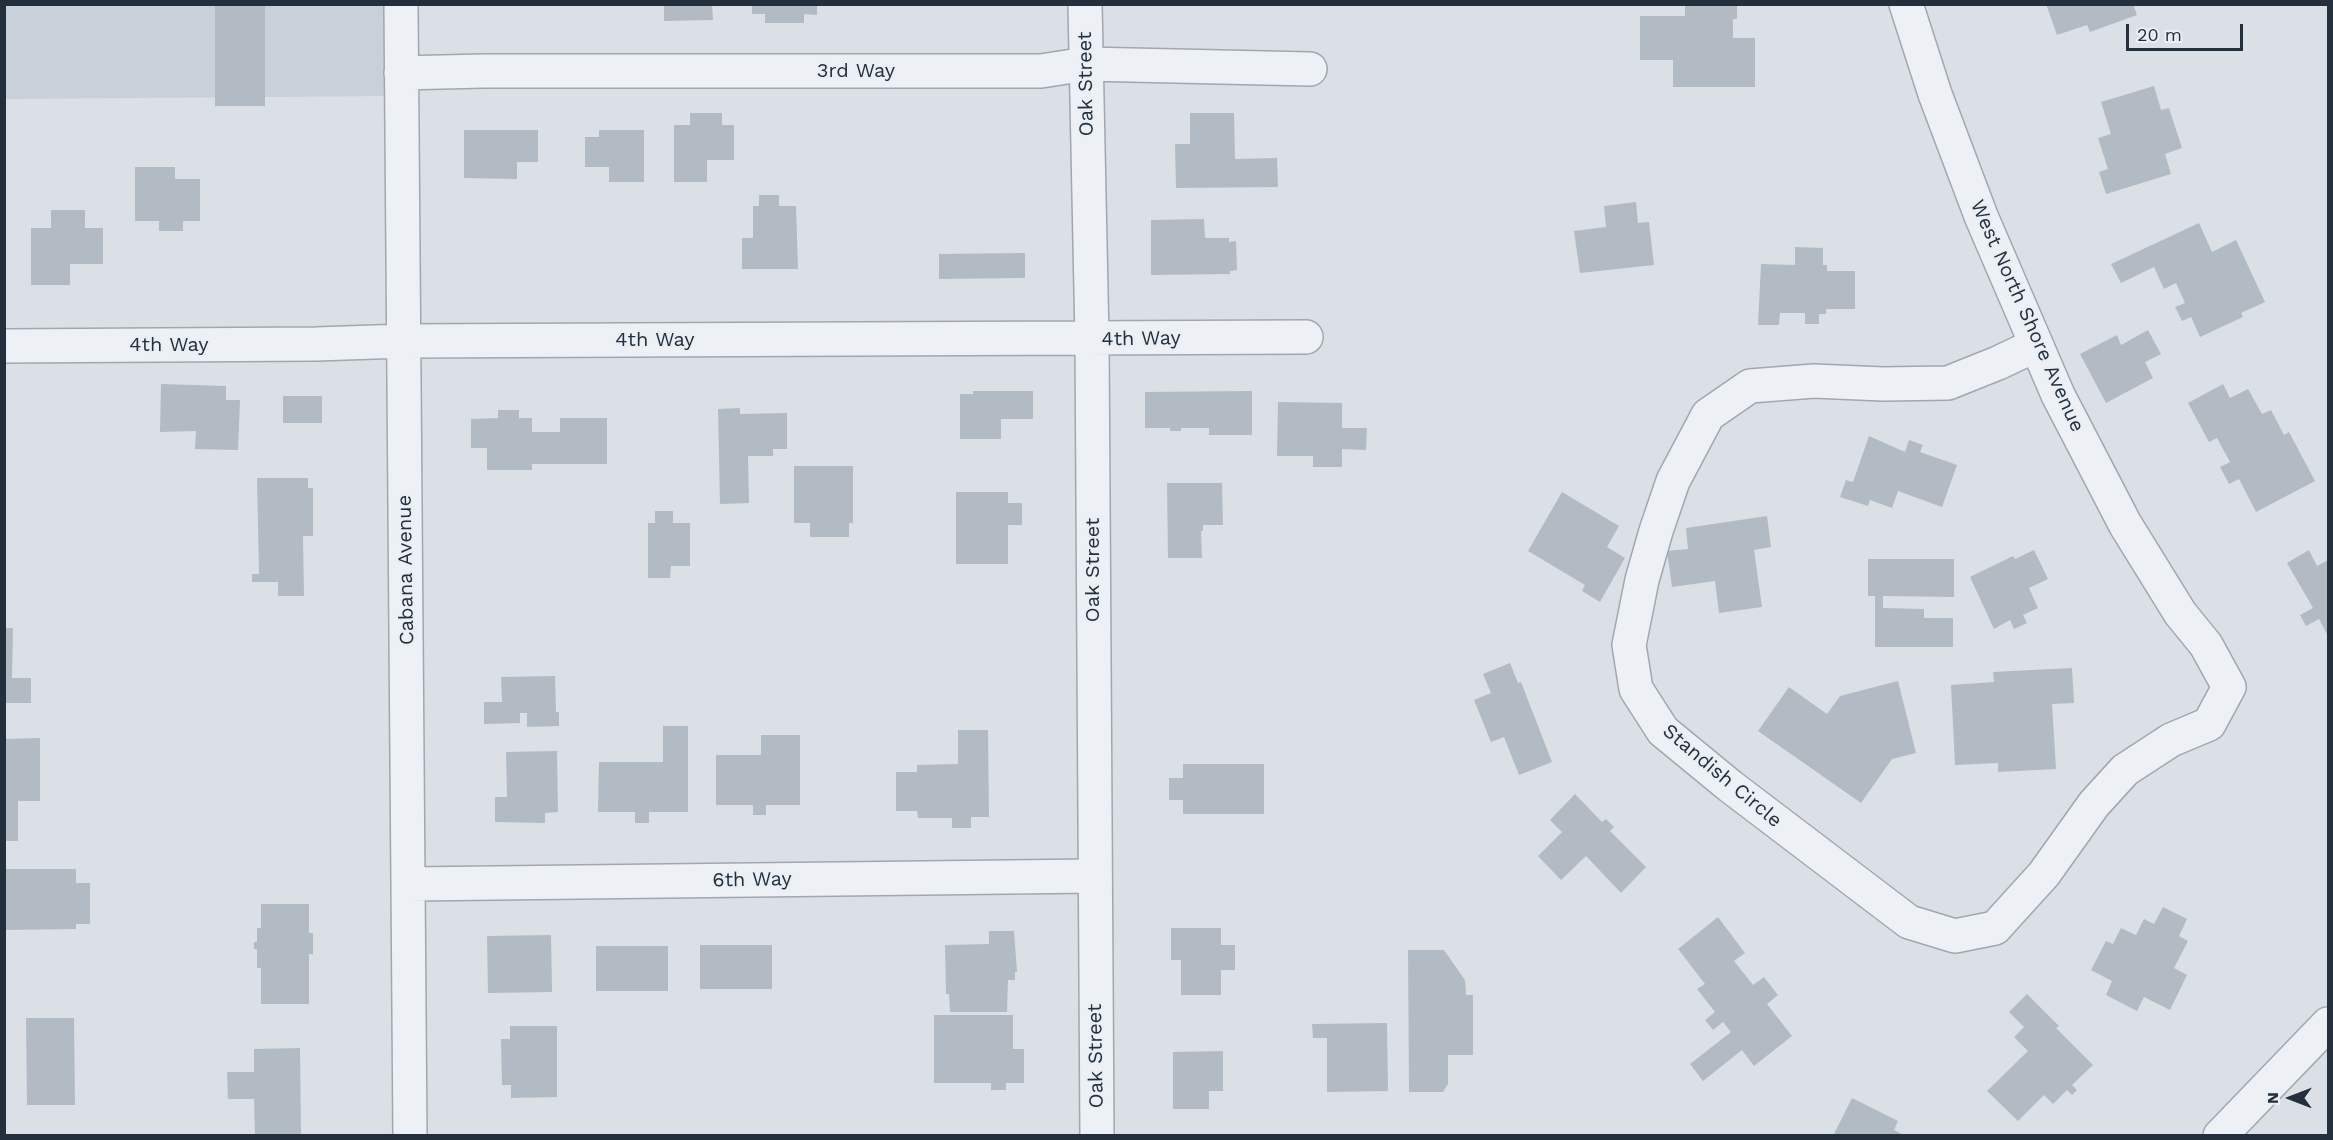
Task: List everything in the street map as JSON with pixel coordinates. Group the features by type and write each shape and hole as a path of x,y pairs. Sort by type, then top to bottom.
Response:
{"street":[{"name":"Cabana Avenue","path":"401,4 410,884 410,1136"},
{"name":"Oak Street","path":"1084,4 1092,339 1097,1136"},
{"name":"West North Shore Avenue","path":"1906,4 1935,94 1981,216 2058,395 2125,524 2180,613"},
{"name":"3rd Way","path":"401,73 1041,71 1086,64 1310,69"},
{"name":"4th Way","path":"4,346 316,344 404,341 1306,337"},
{"name":"Standish Circle","path":"2036,345 1948,383 1883,384 1814,381 1750,386 1708,415 1673,481 1642,580 1629,645 1636,689 1663,731 1730,786 1909,922 1955,936 1995,928 2044,874 2094,804 2125,770 2171,740 2209,724 2229,687 2206,645 2180,613"},
{"name":"6th Way","path":"410,884 1094,876"},
{"path":"2220,1136 2328,1024"}],"shaded area":[{"path":"4,5 394,5 393,96 5,99"}],"building":[{"path":"215,4 265,4 265,106 215,106"},
{"path":"664,4 712,4 713,20 664,21"},
{"path":"752,4 817,4 817,15 804,14 804,23 765,23 765,14 752,14"},
{"path":"1685,4 1737,4 1737,19 1733,19 1733,38 1755,38 1755,87 1673,87 1673,60 1640,60 1640,16 1685,16"},
{"path":"2046,4 2133,4 2137,15 2090,32 2087,25 2057,35"},
{"path":"2154,86 2161,110 2169,108 2182,148 2165,154 2171,174 2106,194 2099,172 2108,169 2098,138 2111,134 2101,102"},
{"path":"690,113 722,113 722,125 734,125 734,160 707,160 707,182 674,182 674,125 690,125"},
{"path":"1190,113 1234,113 1235,159 1277,158 1278,187 1176,188 1175,144 1190,144"},
{"path":"464,130 538,130 538,162 517,162 517,179 464,178"},
{"path":"599,130 644,130 644,182 609,182 609,167 585,167 585,137 599,137"},
{"path":"135,167 175,167 175,179 200,179 200,221 183,221 183,231 159,231 159,221 135,221"},
{"path":"759,195 779,195 779,206 796,206 798,269 742,269 742,238 753,238 753,206 759,206"},
{"path":"1636,202 1638,223 1649,222 1654,265 1580,273 1574,231 1606,227 1604,206"},
{"path":"51,210 85,210 85,228 103,228 103,264 70,264 70,285 31,285 31,228 51,228"},
{"path":"1204,219 1205,238 1229,238 1229,242 1236,241 1237,270 1230,271 1230,274 1151,275 1151,220"},
{"path":"2199,223 2212,252 2236,240 2265,302 2241,313 2243,317 2200,337 2191,317 2182,321 2175,307 2185,303 2176,283 2164,289 2154,267 2121,283 2111,264"},
{"path":"1795,247 1823,248 1823,265 1827,265 1827,271 1855,271 1855,309 1826,309 1826,314 1819,314 1819,324 1805,324 1805,313 1780,313 1779,325 1758,325 1761,264 1795,265"},
{"path":"1025,253 1025,278 939,279 939,254"},
{"path":"2148,330 2161,354 2145,362 2153,378 2106,403 2080,354 2117,335 2121,345"},
{"path":"161,384 226,386 226,400 240,400 238,450 195,449 196,431 160,432"},
{"path":"2223,384 2230,398 2248,389 2262,414 2271,410 2284,435 2289,432 2315,481 2256,512 2239,479 2229,484 2220,467 2230,462 2217,438 2209,442 2188,403"},
{"path":"973,391 1033,391 1033,419 1001,419 1001,439 960,439 960,394 973,394"},
{"path":"1252,391 1252,435 1209,435 1209,428 1181,428 1181,431 1170,431 1170,428 1145,428 1145,392"},
{"path":"283,396 322,396 322,423 283,423"},
{"path":"1278,402 1342,403 1342,428 1367,428 1366,450 1342,449 1342,467 1313,467 1313,456 1277,456"},
{"path":"740,408 740,414 787,413 787,449 773,449 773,456 748,456 749,503 720,504 718,409"},
{"path":"498,410 519,410 519,418 532,418 532,432 560,432 560,418 607,418 607,464 532,464 532,470 487,470 487,448 471,448 471,419 498,418"},
{"path":"1869,436 1905,452 1909,440 1923,445 1920,452 1957,465 1942,507 1898,491 1892,508 1870,500 1868,506 1840,497 1846,480 1853,482"},
{"path":"794,466 853,466 853,523 849,523 849,537 810,537 810,523 794,523"},
{"path":"257,478 308,478 308,488 313,488 313,536 303,536 304,596 278,596 278,582 252,582 252,574 259,574"},
{"path":"1167,483 1222,483 1223,525 1203,525 1203,531 1201,531 1202,558 1168,558"},
{"path":"956,492 1008,492 1008,503 1022,503 1022,525 1008,525 1008,564 956,564"},
{"path":"1562,492 1619,526 1607,547 1625,558 1600,602 1582,591 1585,585 1528,551"},
{"path":"655,511 673,511 673,523 690,523 690,566 671,566 670,578 648,578 648,523 655,523"},
{"path":"1767,516 1771,547 1754,550 1762,607 1719,613 1715,581 1672,587 1667,551 1688,549 1686,528"},
{"path":"2034,550 2048,579 2029,588 2038,608 2023,615 2027,623 2014,629 2010,620 1994,629 1970,577 2013,556 2015,559"},
{"path":"2309,550 2317,566 2328,560 2328,636 2319,619 2306,626 2300,615 2313,608 2287,563"},
{"path":"1868,559 1954,559 1954,597 1883,596 1883,608 1924,609 1924,618 1953,618 1953,647 1875,647 1875,596 1868,596"},
{"path":"4,628 13,628 12,678 31,678 31,703 4,703"},
{"path":"1510,663 1518,683 1521,682 1552,762 1519,775 1504,737 1491,742 1474,700 1491,693 1483,674"},
{"path":"2072,668 2074,703 2052,704 2056,769 1998,772 1998,763 1955,765 1951,685 1994,682 1993,672"},
{"path":"555,676 556,712 559,712 559,726 527,727 527,713 520,713 520,723 484,724 484,702 502,702 501,677"},
{"path":"1898,681 1916,753 1892,759 1861,803 1758,731 1789,687 1827,714 1840,696"},
{"path":"663,726 688,726 688,812 649,812 649,823 635,823 635,812 598,812 599,762 663,762"},
{"path":"958,730 988,730 989,817 971,817 971,828 952,828 952,818 918,818 917,811 896,811 896,772 917,772 917,765 958,764"},
{"path":"761,735 800,735 800,805 766,805 766,815 753,815 753,805 716,805 716,755 761,755"},
{"path":"40,738 40,801 18,801 18,841 4,841 4,739"},
{"path":"557,751 558,812 545,813 545,823 495,822 495,797 507,797 506,752"},
{"path":"1183,764 1264,764 1264,814 1183,814 1183,800 1169,800 1169,778 1183,778"},
{"path":"1575,794 1602,822 1606,819 1614,827 1610,831 1646,867 1621,893 1586,856 1561,880 1538,856 1562,832 1550,820"},
{"path":"4,869 76,869 76,883 90,883 90,924 76,924 76,929 4,930"},
{"path":"261,904 309,904 309,933 313,933 313,954 309,954 309,1004 261,1004 261,968 257,968 257,949 254,949 254,942 257,942 257,928 261,928"},
{"path":"2163,907 2187,919 2179,936 2188,941 2174,968 2187,975 2170,1010 2144,997 2137,1011 2106,995 2112,981 2091,970 2106,941 2113,944 2121,928 2136,935 2144,919 2154,924"},
{"path":"1718,917 1745,953 1734,961 1753,985 1764,977 1778,995 1767,1004 1792,1036 1754,1066 1742,1050 1703,1081 1690,1064 1731,1032 1723,1022 1713,1030 1705,1020 1715,1012 1697,989 1705,984 1678,949"},
{"path":"1171,928 1221,928 1221,945 1235,945 1235,970 1221,970 1221,995 1181,995 1181,960 1171,960"},
{"path":"989,931 1014,931 1017,972 1015,972 1015,980 1008,980 1007,1012 950,1012 949,994 946,994 945,945 989,944"},
{"path":"551,935 552,992 488,993 487,936"},
{"path":"700,945 772,945 772,989 700,989"},
{"path":"596,946 668,946 668,991 596,991"},
{"path":"1408,950 1444,950 1465,980 1466,995 1473,995 1473,1055 1448,1055 1448,1084 1443,1092 1409,1092"},
{"path":"2027,994 2059,1026 2056,1028 2093,1065 2072,1085 2077,1090 2072,1095 2067,1090 2053,1104 2044,1095 2018,1121 1987,1091 2028,1051 2014,1037 2024,1027 2009,1012"},
{"path":"934,1015 1013,1015 1013,1049 1024,1049 1024,1083 1006,1083 1006,1090 991,1090 991,1083 934,1083"},
{"path":"26,1018 74,1018 75,1105 27,1105"},
{"path":"1387,1023 1388,1091 1327,1092 1327,1038 1313,1038 1312,1024"},
{"path":"510,1026 557,1026 557,1097 511,1098 511,1085 502,1085 501,1039 510,1039"},
{"path":"300,1048 301,1134 255,1135 254,1099 228,1099 227,1072 254,1072 254,1049"},
{"path":"1223,1051 1223,1091 1209,1091 1209,1109 1173,1109 1173,1052"},
{"path":"1852,1098 1898,1121 1894,1130 1906,1136 1833,1136"}]}
